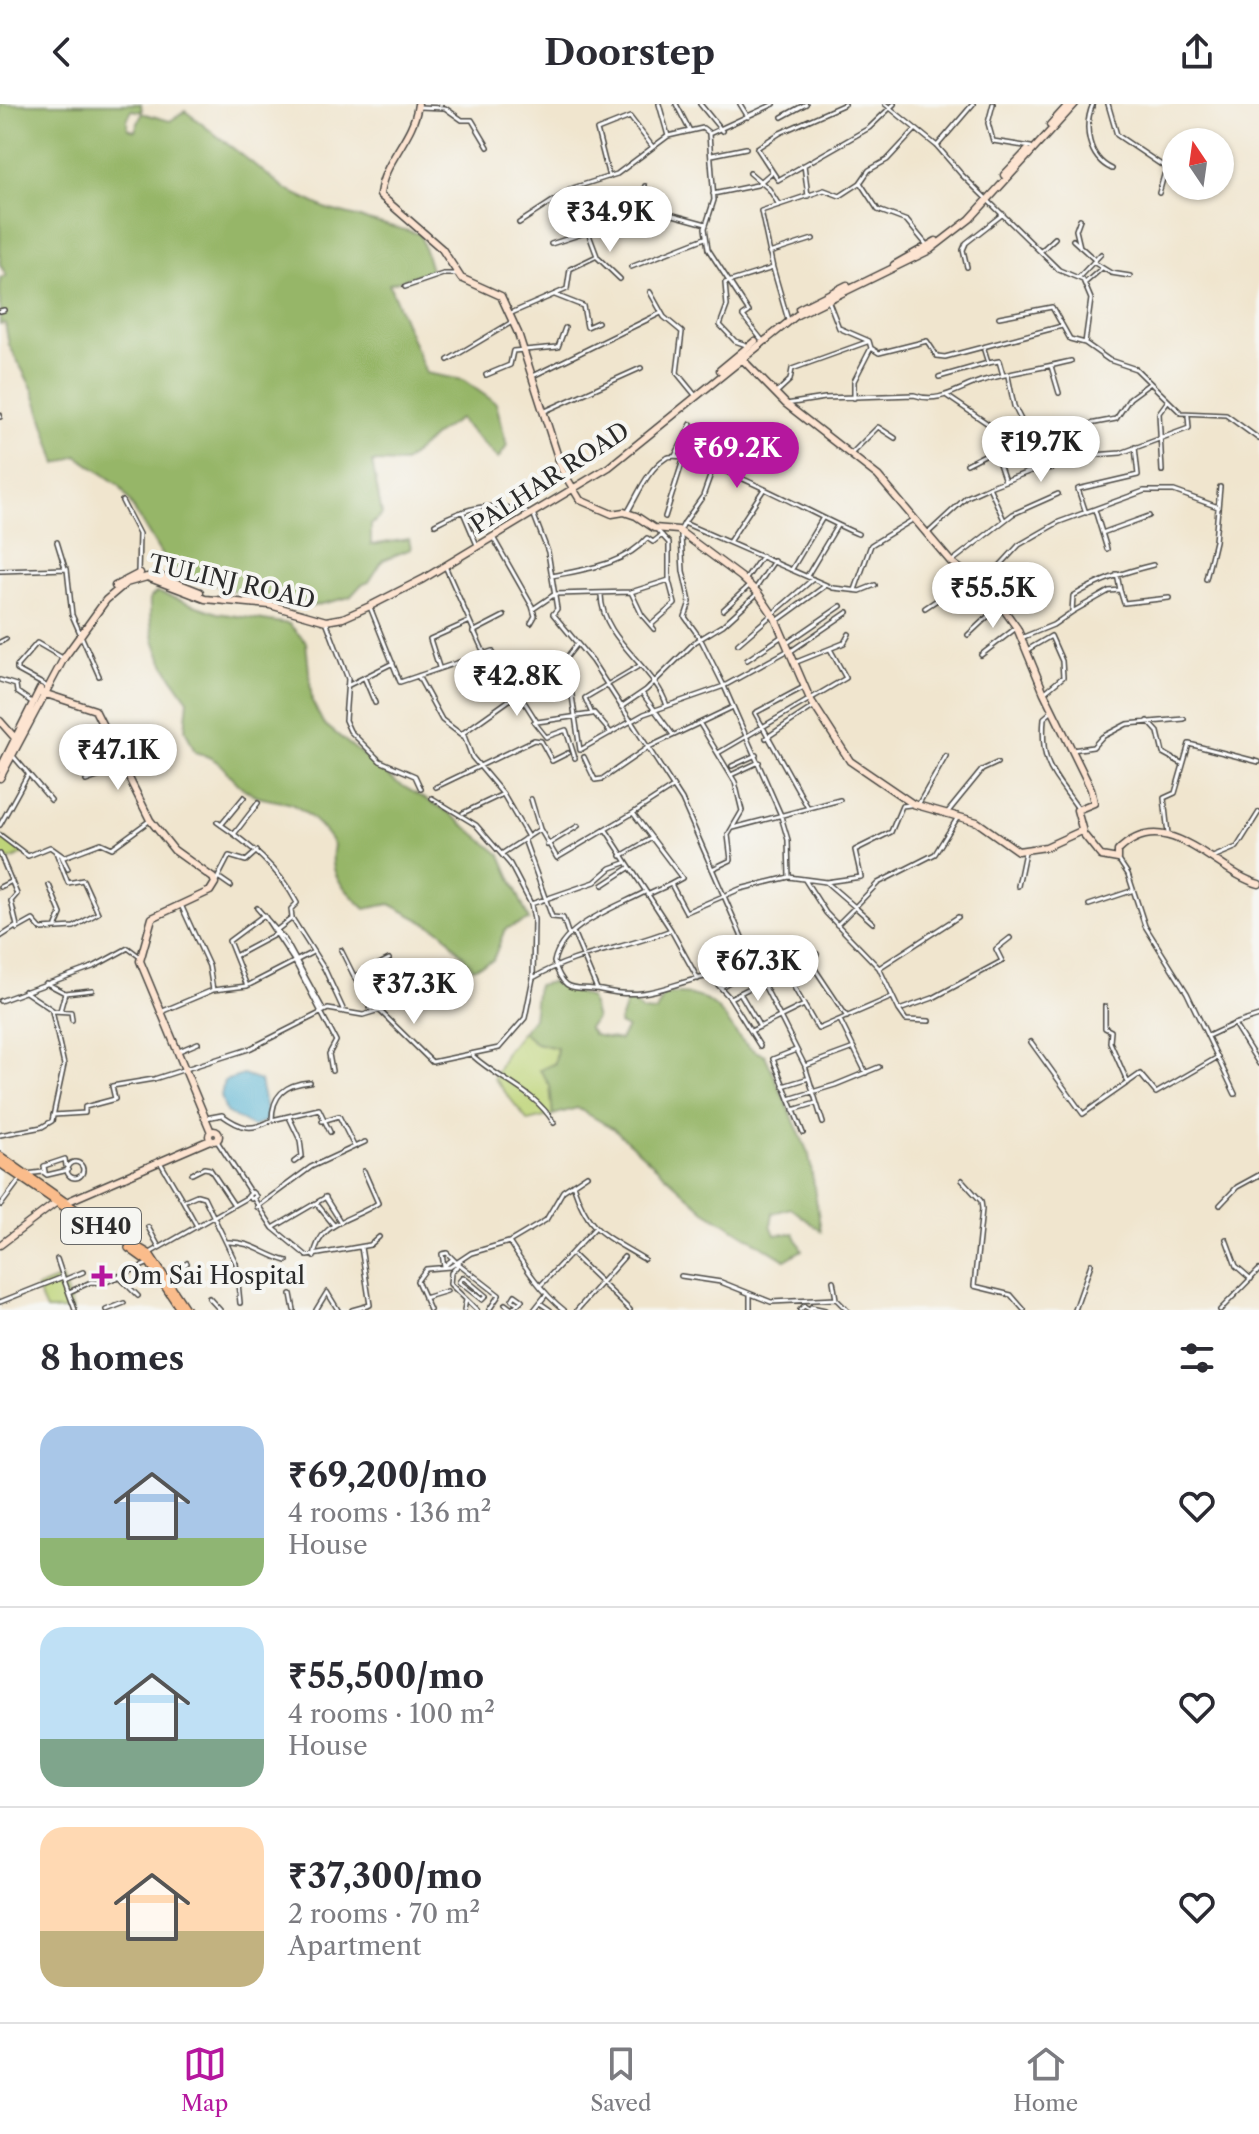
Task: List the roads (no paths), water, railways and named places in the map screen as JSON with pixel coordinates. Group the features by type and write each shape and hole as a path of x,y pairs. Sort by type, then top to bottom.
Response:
{"main road":[{"name":"SH40","path":"0,1156 22,1176"},
{"name":"SH40","path":"0,1163 148,1258 184,1310"},
{"name":"SH40","path":"61,1202 80,1218 148,1258"}],"street":[{"path":"659,104 668,136"},
{"path":"676,104 689,130"},
{"path":"700,104 722,131"},
{"path":"740,104 748,117"},
{"path":"709,134 722,131 774,104"},
{"path":"782,117 806,104"},
{"path":"845,104 780,133 757,148 778,180 869,128 894,104"},
{"path":"885,104 937,146 962,175 1059,270 1079,277 1085,283 1092,309 1085,343"},
{"path":"937,146 973,104"},
{"path":"993,104 988,123 993,141 1031,147"},
{"name":"PALHAR ROAD","path":"987,198 1072,104"},
{"name":"PALHAR ROAD","path":"788,318 929,248 987,198 1072,104"},
{"path":"1093,104 1087,119 1093,154 1097,162 1112,169"},
{"path":"1108,104 1117,135 1166,168 1159,193"},
{"path":"488,147 472,120 462,120 445,108 418,105 380,195 442,249 457,274 471,285 498,293 509,314 572,488 580,500 594,509 612,514 627,513 658,531 681,550"},
{"path":"609,177 597,130 630,117 653,147"},
{"path":"519,223 577,187 609,177 668,136 705,129 709,134 712,155 713,194 705,238 708,249 749,312 743,316 761,339"},
{"path":"788,318 769,253 761,211 826,190 839,197 860,183 866,172 887,160 916,129"},
{"path":"712,155 746,148"},
{"path":"804,165 808,196"},
{"path":"713,194 760,182 773,171"},
{"path":"750,173 779,205"},
{"path":"860,183 878,210 907,221 929,248"},
{"path":"645,186 644,207 706,224"},
{"path":"558,199 588,232 597,256 620,279"},
{"path":"967,267 964,254 966,243 1003,214"},
{"path":"1080,219 1076,230 1080,247"},
{"path":"551,244 588,232"},
{"path":"631,267 705,238"},
{"path":"1041,251 1055,238"},
{"path":"769,253 813,239"},
{"path":"1073,240 1102,268 1130,276"},
{"name":"PALHAR ROAD","path":"369,605 572,488 622,452 788,318 929,248"},
{"path":"1079,277 1101,254"},
{"path":"509,314 567,289 570,269 597,256"},
{"path":"749,346 735,341 720,325 727,306 725,283 773,268"},
{"path":"1085,283 1102,268"},
{"path":"405,287 443,274 457,274"},
{"path":"650,292 661,313 682,332 676,369 694,394"},
{"path":"555,295 583,306 587,327 598,322"},
{"path":"827,298 839,328 869,341"},
{"path":"967,464 1028,434 1040,432 1042,441 1086,439 1093,455 1102,456 1191,427 1188,416 1149,384 1136,369 1109,360 1085,343 1070,339 1052,307 999,317"},
{"path":"530,377 661,313"},
{"path":"448,360 512,322"},
{"path":"869,341 871,348 879,353 927,341 940,358 984,350 1062,326"},
{"path":"486,375 507,367 513,351 558,347 565,328"},
{"name":"PALHAR ROAD","path":"694,394 761,339"},
{"path":"775,394 790,380 792,369 869,341"},
{"path":"854,398 854,381 871,348"},
{"path":"984,350 988,363"},
{"path":"741,358 786,404 878,476 951,562 982,585 1000,605 1017,628 1094,797 1094,803 1079,810"},
{"path":"939,377 999,361 1014,406 1028,434"},
{"path":"786,404 825,398 914,395 925,400 947,396 983,380 1071,361"},
{"path":"1051,366 1059,393"},
{"path":"543,412 641,368"},
{"path":"1074,427 1116,419 1130,398 1149,384"},
{"path":"947,396 1000,432 1008,444"},
{"path":"1162,471 1159,413 1168,401"},
{"path":"1188,416 1226,415 1259,439"},
{"path":"675,456 691,424"},
{"path":"850,455 878,427 895,438"},
{"path":"927,534 967,497 1005,481 1052,468 1054,441"},
{"path":"1086,513 1078,489 1100,481 1138,475 1135,447"},
{"path":"995,452 1005,481"},
{"path":"627,513 650,473 665,459 675,456 764,489 858,534"},
{"path":"665,517 684,457"},
{"path":"684,613 690,602 681,531 703,496 713,468"},
{"path":"989,487 1004,520"},
{"path":"1206,579 1215,541 1220,487"},
{"path":"729,542 764,489"},
{"path":"982,585 1019,545 1059,522 1144,491 1174,491 1218,507"},
{"path":"951,562 1004,520 1058,494"},
{"path":"122,501 139,534 138,575"},
{"path":"435,524 462,511 496,504 529,512 552,576 557,609 553,614 608,685 673,787 755,967 805,1066 823,1123"},
{"path":"1095,510 1107,549"},
{"path":"462,511 476,544"},
{"name":"PALHAR ROAD","path":"326,620 343,618 445,566 529,512"},
{"path":"1102,533 1149,516"},
{"path":"792,569 822,519"},
{"path":"855,590 871,545 914,519"},
{"path":"684,523 826,585 855,590 875,585"},
{"path":"807,576 837,526"},
{"path":"552,576 598,566 636,552 647,538 653,542 658,531"},
{"path":"658,531 681,531 752,587 777,621 809,698 850,761 916,804 977,822 1018,851 1025,852 1056,843 1075,832 1083,832"},
{"path":"658,531 670,551 669,580 675,604 700,638 748,737 780,813 788,840 789,877"},
{"path":"493,535 533,609 535,616 531,623"},
{"path":"57,542 65,568 71,612 99,676"},
{"path":"723,610 752,587 762,556"},
{"path":"621,707 655,683 700,638 723,625 774,561"},
{"path":"1072,612 1073,596 1117,574 1153,565"},
{"path":"445,566 484,653"},
{"path":"0,571 65,568"},
{"path":"1117,574 1124,603 1169,598"},
{"name":"TULINJ ROAD","path":"0,778 16,738 61,657 114,591 138,575 169,583 205,599 270,605 326,620"},
{"path":"925,608 972,577"},
{"path":"738,644 813,579"},
{"path":"533,609 555,594 631,592 669,580"},
{"path":"777,621 826,585"},
{"path":"1021,638 1053,625 1109,591 1120,590"},
{"path":"631,592 642,615 653,627 675,604"},
{"path":"601,595 604,614 639,666 655,683 667,708"},
{"path":"369,605 400,682 493,652 544,736 566,730 575,758"},
{"path":"968,635 1000,605"},
{"path":"563,662 570,682 580,750 656,708 667,708 724,686 841,606"},
{"path":"747,660 788,645 848,612"},
{"path":"473,632 504,616"},
{"path":"326,620 338,643 347,686 345,720 350,731 380,761 415,776 421,789"},
{"path":"440,668 430,639 468,622"},
{"path":"981,655 1017,628"},
{"name":"TULINJ ROAD","path":"41,691 80,630"},
{"path":"794,663 846,641 849,634"},
{"path":"1027,650 1051,636 1062,661 1063,677 1044,693"},
{"path":"0,642 6,639"},
{"path":"61,657 37,643 17,670 41,691 88,710 108,739 148,821 171,853 231,886"},
{"path":"463,736 465,730 563,662 577,644"},
{"path":"718,753 846,678 830,649"},
{"path":"347,686 393,663"},
{"path":"611,733 585,698 639,666"},
{"path":"418,676 442,720 463,736 482,768 503,794 526,838 552,917 563,918 597,989"},
{"path":"364,677 375,703"},
{"path":"0,680 16,685 17,692 34,704"},
{"path":"804,687 755,713 766,738 807,806"},
{"path":"41,691 95,710 148,821"},
{"path":"642,693 673,735"},
{"path":"766,738 815,706"},
{"path":"584,757 595,780 613,773 647,748 733,707"},
{"path":"1053,712 1044,718 1042,742 1046,762 1079,810 1083,832 1101,856 1118,859"},
{"path":"534,720 574,718 594,713"},
{"path":"1072,750 1093,747 1102,737 1127,724 1184,719"},
{"path":"0,721 16,738"},
{"path":"1148,721 1158,732 1163,753 1183,764"},
{"path":"699,723 731,775 742,811 728,835 731,860 712,869"},
{"path":"70,738 101,727"},
{"path":"436,787 482,768 534,740 541,741 552,761 568,753"},
{"path":"1168,835 1164,798 1175,793 1192,743 1259,762"},
{"path":"10,753 51,800"},
{"name":"TULINJ ROAD","path":"0,769 10,753"},
{"path":"732,766 756,755"},
{"path":"671,884 686,912 723,895 789,877 826,882 861,877 855,850 891,832 902,806 916,804 946,756"},
{"path":"731,775 759,762"},
{"path":"947,813 982,770 997,763"},
{"path":"86,781 120,769"},
{"path":"0,825 28,775"},
{"path":"531,799 547,845 557,858 673,787"},
{"path":"462,814 503,794"},
{"path":"244,797 219,824 257,851 297,903 291,909 292,918 311,953 325,970 343,1009"},
{"path":"378,1009 432,1062 473,1056 499,1048 525,1018 533,978 534,920 531,904 501,854 462,814 432,798"},
{"path":"733,828 780,813 840,800"},
{"path":"235,833 258,803"},
{"path":"1213,857 1237,847 1259,812"},
{"path":"633,813 682,878 571,934 556,951 555,966 572,988 623,994 661,992 710,976 730,998 760,1046"},
{"path":"837,925 878,883 935,854 959,816"},
{"path":"62,857 101,843 112,848 148,821"},
{"path":"547,845 578,826"},
{"path":"501,854 540,829"},
{"path":"606,830 671,930 698,979"},
{"path":"0,835 28,856 47,847 62,857 68,869"},
{"path":"1235,1094 1187,993 1145,926 1128,874 1118,859 1118,851 1125,844 1145,837 1168,835 1213,857 1240,878 1259,884"},
{"path":"621,856 653,837"},
{"path":"140,957 150,921 210,891 229,856 246,861 257,851"},
{"path":"0,937 33,920 41,929 80,925 98,912 83,880 68,883 56,852"},
{"path":"1018,886 1025,852"},
{"path":"0,854 17,895 11,901 17,929"},
{"path":"531,904 595,882 611,868 626,863"},
{"path":"603,885 629,868"},
{"path":"805,880 837,925 879,968 906,1020 929,1021"},
{"path":"0,887 12,881"},
{"path":"826,882 873,923"},
{"path":"49,885 61,914 56,926"},
{"path":"1089,905 1132,890"},
{"path":"181,905 209,966 213,990"},
{"path":"257,908 278,931 323,1011 336,1041 329,1054 332,1071"},
{"path":"247,986 229,941 264,915"},
{"path":"879,968 958,917"},
{"path":"235,956 278,931 292,918"},
{"path":"533,978 582,954 623,948 671,930"},
{"path":"899,1010 933,998 1002,961 996,949 1010,938"},
{"path":"0,1001 95,966 129,948 140,957 213,1138 273,1228 303,1253 314,1257 370,1245 379,1237"},
{"path":"341,950 371,1010"},
{"path":"162,1012 213,990 247,986 311,953"},
{"path":"730,998 817,954"},
{"path":"354,977 389,959"},
{"path":"371,1010 404,983 437,965"},
{"path":"813,966 847,1017"},
{"path":"721,987 755,967"},
{"path":"784,970 818,1029 893,996"},
{"path":"46,983 65,993 92,990"},
{"path":"24,991 55,1011 71,1012 72,1020"},
{"path":"60,1011 65,993"},
{"path":"740,993 760,1027"},
{"path":"53,1115 85,1113 85,1107 115,1099 112,1086 187,1069 260,1044 323,1011 343,1009 358,1015 416,999 429,1005"},
{"path":"751,1031 804,1005"},
{"path":"1105,1006 1105,1028 1111,1031 1110,1042 1128,1083"},
{"path":"0,1128 1,1135 42,1127 52,1121 64,1065 55,1011"},
{"path":"1208,1036 1259,1016"},
{"path":"840,1020 866,1073"},
{"path":"1234,1024 1259,1064"},
{"path":"1031,1042 1083,1114 1140,1074 1156,1093 1218,1057"},
{"path":"179,1051 198,1043"},
{"path":"805,1066 855,1048"},
{"path":"797,1049 773,1059 803,1133"},
{"path":"473,1056 499,1077 527,1092 554,1123"},
{"path":"787,1099 824,1089 879,1067"},
{"path":"783,1086 809,1078"},
{"path":"272,1120 272,1109 284,1088 310,1082"},
{"path":"793,1110 816,1103"},
{"path":"206,1118 219,1114 247,1129 319,1109 322,1121 330,1132"},
{"path":"289,1116 302,1146 302,1156 294,1162"},
{"path":"322,1121 339,1116 354,1146"},
{"path":"0,1245 61,1202 213,1138"},
{"path":"257,1207 311,1167 365,1142"},
{"path":"45,1172 44,1166 65,1159 67,1168 72,1180 83,1176 78,1160 69,1162 67,1168"},
{"path":"160,1162 197,1226"},
{"path":"1,1205 22,1176 45,1172 47,1175 67,1168"},
{"path":"192,1174 204,1168 210,1169 234,1205"},
{"path":"332,1222 378,1203 364,1171"},
{"path":"430,1310 417,1281 426,1269 450,1267 455,1260 471,1253 509,1242 546,1220 563,1191 587,1175"},
{"path":"1220,1205 1239,1186 1259,1175"},
{"path":"962,1180 981,1201 982,1209 974,1286 1011,1295 1024,1310"},
{"path":"572,1183 582,1212 594,1229 644,1259"},
{"path":"68,1292 118,1276 148,1258 159,1247 249,1194"},
{"path":"183,1201 203,1195 227,1242 240,1282 240,1303"},
{"path":"273,1228 326,1197 340,1221"},
{"path":"316,1203 332,1222"},
{"path":"314,1257 324,1233 336,1216"},
{"path":"73,1225 80,1218"},
{"path":"148,1227 159,1247"},
{"path":"542,1284 573,1255 594,1229"},
{"path":"1226,1239 1236,1266 1251,1279"},
{"path":"227,1242 246,1242 266,1256 287,1261"},
{"path":"509,1242 523,1265 542,1284 545,1296 564,1310"},
{"path":"352,1310 370,1305 361,1247"},
{"path":"573,1255 630,1310"},
{"path":"577,1310 624,1257"},
{"path":"57,1259 75,1310"},
{"path":"164,1280 187,1263"},
{"path":"477,1310 449,1281 459,1264 499,1295 489,1310"},
{"path":"1075,1310 1091,1264"},
{"path":"1220,1310 1259,1270"},
{"path":"3,1310 0,1302 83,1272"},
{"path":"118,1276 138,1296"},
{"path":"681,1276 721,1282 771,1302 836,1299"},
{"path":"463,1277 486,1296 482,1300 475,1295 459,1282 463,1277"},
{"path":"833,1281 836,1299 846,1310"},
{"path":"424,1298 447,1291"},
{"path":"316,1310 327,1292 331,1292 338,1310"},
{"path":"291,1294 294,1310"},
{"path":"464,1310 475,1295"},
{"path":"750,1295 750,1310"},
{"path":"534,1310 545,1296"},
{"path":"209,1298 220,1310"},
{"path":"505,1304 512,1310 516,1302"},
{"path":"106,1310 124,1303"},
{"path":"540,1303 550,1310"},
{"path":"800,1310 803,1306 825,1310"}],"water":[{"path":"243,1075 260,1081 268,1120 253,1127 226,1112 221,1096 224,1081"}],"place":[{"name":"Om Sai Hospital","path":"102,1276"}]}
